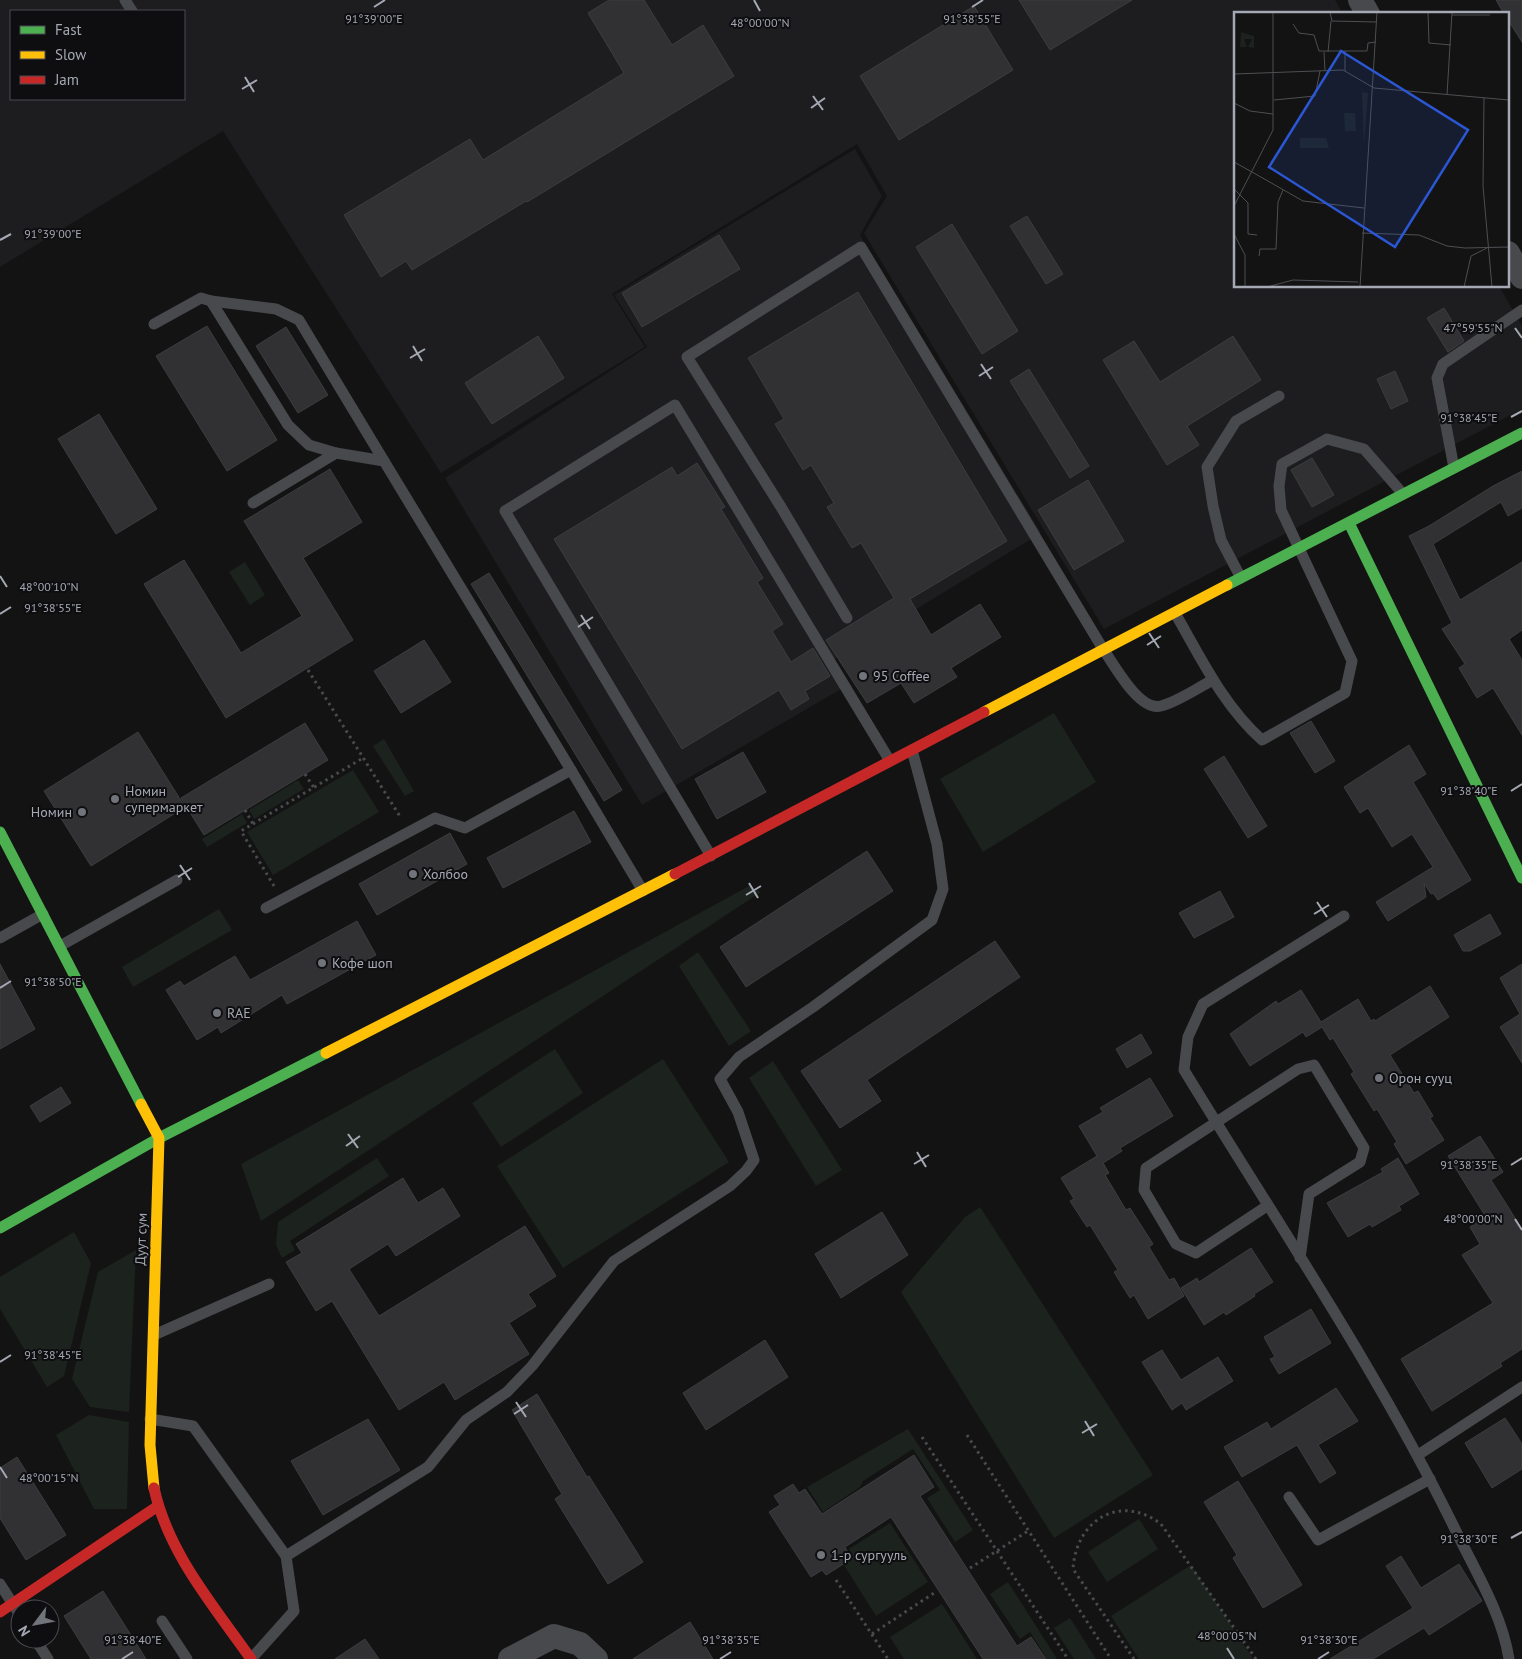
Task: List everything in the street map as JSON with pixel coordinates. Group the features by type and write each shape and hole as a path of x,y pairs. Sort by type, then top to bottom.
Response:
{"street":[{"path":"1360,0 1367,12"},
{"path":"1510,256 1522,277"},
{"path":"0,1228 159,1138 711,856 1103,649 1522,432"},
{"path":"1349,523 1522,878"},
{"name":"Дуут сум","path":"0,832 159,1138 150,1420 151,1467 158,1506 170,1534 188,1567 251,1659"},
{"path":"18,1599 158,1506"},
{"path":"510,1659 554,1636 580,1644 596,1659"}],"lane":[{"path":"847,618 687,356 861,247 1103,649 1132,690 1145,703 1159,706 1213,680"},
{"path":"154,324 201,298 211,301 276,309 299,320 643,891"},
{"path":"211,301 288,425 309,445 336,453 384,461"},
{"path":"1454,468 1437,378 1443,364 1522,310"},
{"path":"1241,578 1221,540 1207,467 1236,421 1279,396"},
{"path":"711,856 506,511 675,405 890,762"},
{"path":"1175,613 1213,680 1242,723 1262,740 1344,693 1352,661 1281,510 1279,486 1282,464 1327,439 1364,449 1403,494"},
{"path":"253,503 336,453"},
{"path":"286,1556 428,1467 466,1420 507,1392 532,1366 614,1261 730,1186 746,1171 754,1160 738,1112 720,1079 739,1057 813,1007 932,920 943,889 942,880 937,844 912,750"},
{"path":"266,908 434,818 465,828 571,770"},
{"path":"60,946 177,880"},
{"path":"0,938 43,914"},
{"path":"1344,916 1203,1004 1188,1036 1184,1070 1418,1455 1494,1609 1507,1644 1509,1659"},
{"path":"1267,1206 1196,1252 1176,1244 1144,1190 1146,1168 1298,1069 1314,1065 1364,1148 1360,1162 1309,1194 1300,1258"},
{"path":"153,1336 269,1284"},
{"path":"1418,1455 1522,1386"},
{"path":"150,1420 194,1426 286,1556 294,1611 251,1659"},
{"path":"1289,1497 1318,1540 1430,1479"},
{"path":"0,1584 10,1600"},
{"path":"162,1621 188,1659"}],"path":[{"path":"308,670 410,832"},
{"path":"282,899 241,831 363,758"},
{"path":"305,774 314,788"},
{"path":"245,810 253,824"},
{"path":"967,1435 1111,1659"},
{"path":"922,1437 1068,1659"},
{"path":"1133,1659 1073,1569 1074,1553 1084,1531 1100,1517 1117,1512 1139,1512 1161,1524 1256,1659"},
{"path":"970,1568 1028,1530"},
{"path":"836,1580 888,1659"},
{"path":"872,1634 934,1593"}],"shaded area":[{"path":"0,0 1335,0 1342,12 1234,12 1234,288 1500,288 1522,326 1522,409 1104,629 864,233 887,196 857,144 612,294 645,347 441,473 223,131 0,267"},
{"path":"855,149 882,196 860,235 1041,533 833,660 848,685 642,805 445,478 647,347 614,295"},
{"path":"245,562 265,595 250,605 229,572"},
{"path":"1054,713 1096,782 983,852 940,779"},
{"path":"384,739 414,791 405,796 373,746"},
{"path":"353,770 379,812 273,875 247,832"},
{"path":"298,780 304,789 254,819 249,810"},
{"path":"242,814 247,823 207,847 202,839"},
{"path":"749,886 761,892 261,1221 241,1164"},
{"path":"219,909 232,930 133,987 122,967"},
{"path":"698,952 751,1031 729,1046 679,966"},
{"path":"555,1049 583,1093 501,1147 472,1103"},
{"path":"663,1059 729,1162 563,1268 497,1166"},
{"path":"773,1061 842,1170 816,1186 749,1078"},
{"path":"377,1158 389,1176 290,1241 295,1250 282,1258 276,1245 278,1222"},
{"path":"980,1207 1153,1475 1054,1538 901,1292 965,1217"},
{"path":"74,1232 91,1263 64,1376 47,1387 0,1309 0,1277"},
{"path":"136,1250 129,1412 90,1407 72,1379 98,1272"},
{"path":"89,1415 129,1422 127,1509 94,1509 56,1435"},
{"path":"908,1429 973,1530 955,1542 927,1498 940,1490 913,1449 863,1481 860,1487 823,1512 807,1487"},
{"path":"1139,1519 1158,1549 1107,1582 1088,1552"},
{"path":"890,1523 928,1582 876,1616 844,1565 847,1563 844,1558 851,1553 849,1549"},
{"path":"1191,1565 1252,1659 1139,1659 1111,1616"},
{"path":"1008,1582 1057,1659 1047,1659 1030,1632 1020,1639 990,1594"},
{"path":"942,1604 977,1659 904,1659 890,1637"},
{"path":"1070,1618 1096,1659 1074,1659 1054,1628"}],"building":[{"path":"609,0 644,0 672,45 703,25 734,76 412,270 406,261 381,277 344,215 470,139 483,160 624,73 588,13"},
{"path":"1019,0 1132,0 1050,50"},
{"path":"1496,0 1522,0 1522,42 1510,23 1510,12 1503,12"},
{"path":"974,6 1013,70 899,140 860,76"},
{"path":"1027,216 1063,274 1046,284 1010,226"},
{"path":"952,224 1018,331 982,354 916,247"},
{"path":"719,235 740,269 642,327 622,293"},
{"path":"858,292 1007,541 910,599 931,635 980,604 1001,637 951,668 957,677 914,703 901,683 867,703 826,640 894,598 861,543 852,548 827,507 834,503 811,465 803,470 775,424 784,419 748,358"},
{"path":"1444,308 1464,341 1448,352 1427,318"},
{"path":"207,326 277,440 227,471 156,356"},
{"path":"286,327 328,395 298,413 256,346"},
{"path":"538,336 564,378 492,424 465,383"},
{"path":"1233,336 1261,380 1187,426 1199,445 1167,465 1103,360 1134,341 1160,382"},
{"path":"1029,369 1089,466 1070,478 1010,381"},
{"path":"1395,371 1408,401 1391,409 1377,379"},
{"path":"99,414 157,509 116,534 58,439"},
{"path":"1312,458 1334,495 1312,507 1291,470"},
{"path":"697,463 725,507 721,509 763,578 757,582 783,624 772,631 791,662 813,648 830,676 805,691 809,699 791,710 779,690 682,749 554,539 672,467 677,476"},
{"path":"330,469 362,522 303,558 353,640 226,718 144,584 184,560 241,653 302,616 244,521"},
{"path":"1522,471 1522,508 1508,516 1501,502 1433,544 1460,600 1522,562 1522,630 1509,639 1522,660 1522,735 1493,688 1477,698 1459,668 1465,664 1442,629 1452,623 1409,536"},
{"path":"1088,480 1124,541 1074,570 1038,510"},
{"path":"489,573 622,790 604,801 471,584"},
{"path":"424,640 451,682 401,713 374,671"},
{"path":"1311,721 1335,761 1315,773 1290,733"},
{"path":"305,723 328,760 204,835 181,798"},
{"name":"Номин супермаркет","path":"138,732 185,807 91,866 44,791"},
{"path":"1409,745 1426,774 1413,782 1471,880 1438,900 1433,893 1431,894 1424,883 1426,897 1388,921 1376,902 1433,867 1412,834 1392,847 1368,808 1360,813 1344,787"},
{"path":"743,752 766,792 717,819 695,779"},
{"path":"1224,756 1267,826 1248,838 1204,769"},
{"path":"574,811 591,842 503,888 487,858"},
{"name":"Холбоо","path":"450,833 467,864 377,915 359,884"},
{"path":"867,851 893,891 746,987 720,947"},
{"path":"1220,891 1234,917 1194,938 1179,913"},
{"path":"1490,914 1501,934 1470,951 1463,951 1454,935"},
{"path":"357,921 376,955 287,1004 282,995 221,1033 218,1027 197,1040 166,990 180,981 184,986 235,956 250,980"},
{"path":"995,941 1020,977 867,1080 881,1101 840,1128 801,1071"},
{"path":"0,964 35,1029 0,1049"},
{"path":"1522,964 1522,1063 1500,1027 1520,1014 1500,978"},
{"path":"1430,986 1449,1017 1390,1055 1414,1093 1418,1091 1433,1116 1430,1118 1444,1140 1406,1164 1394,1144 1397,1142 1377,1109 1374,1111 1351,1074 1354,1072 1333,1038 1330,1040 1322,1027 1306,1037 1303,1032 1250,1066 1230,1034 1276,1001 1278,1004 1301,990 1321,1022 1358,999 1371,1021 1374,1019 1375,1021"},
{"path":"1141,1034 1152,1053 1127,1068 1116,1049"},
{"path":"1150,1078 1173,1116 1120,1148 1122,1151 1103,1163 1109,1173 1105,1175 1126,1210 1130,1208 1153,1244 1149,1247 1169,1280 1174,1278 1184,1296 1148,1319 1134,1295 1130,1298 1114,1272 1118,1270 1090,1225 1087,1227 1070,1201 1074,1199 1061,1178 1097,1156 1079,1126 1103,1112 1100,1108"},
{"path":"61,1087 71,1103 40,1122 30,1106"},
{"path":"1480,1136 1503,1172 1491,1180 1522,1229 1522,1349 1500,1363 1502,1366 1432,1411 1401,1359 1493,1303 1462,1255 1480,1244 1470,1227 1486,1217 1448,1156"},
{"path":"1398,1158 1419,1194 1399,1206 1401,1210 1372,1227 1370,1224 1348,1237 1327,1203 1383,1172 1381,1169"},
{"path":"403,1178 418,1203 443,1188 460,1216 396,1256 388,1244 349,1269 379,1316 525,1226 556,1276 528,1294 536,1306 509,1323 529,1354 455,1400 444,1382 399,1410 332,1301 316,1311 286,1262 302,1253 296,1244"},
{"path":"882,1212 908,1255 841,1298 815,1254"},
{"path":"1251,1248 1273,1282 1226,1315 1224,1312 1204,1325 1181,1288 1197,1278 1199,1282"},
{"path":"1311,1309 1331,1343 1279,1374 1270,1359 1275,1357 1264,1337"},
{"path":"765,1340 788,1377 706,1430 683,1393"},
{"path":"1162,1350 1181,1380 1218,1357 1233,1381 1186,1410 1182,1403 1172,1410 1142,1362"},
{"path":"1336,1388 1358,1421 1318,1445 1336,1473 1320,1483 1297,1445 1242,1477 1224,1447 1267,1422 1271,1429"},
{"path":"537,1394 587,1477 589,1476 643,1562 608,1584 555,1499 562,1494 512,1410"},
{"path":"1505,1418 1522,1444 1522,1469 1492,1488 1465,1443"},
{"path":"368,1419 400,1470 323,1515 291,1461"},
{"name":"1-р сургууль","path":"914,1455 934,1487 920,1496 1017,1646 1031,1637 1046,1659 983,1659 891,1517 845,1547 848,1553 841,1558 845,1563 826,1575 822,1570 811,1577 769,1512 780,1505 774,1496 793,1484 799,1493 805,1489 822,1514"},
{"path":"17,1457 66,1535 26,1560 0,1518 0,1468"},
{"path":"1238,1481 1302,1585 1263,1608 1233,1558 1237,1555 1204,1502"},
{"path":"1401,1556 1421,1588 1459,1564 1482,1601 1429,1635 1424,1628 1373,1659 1330,1659 1413,1608 1386,1566"},
{"path":"103,1591 146,1659 91,1659 64,1616"},
{"path":"690,1622 713,1659 633,1659"},
{"path":"365,1639 379,1659 335,1659"}],"traffic: fast":[{"path":"1227,585 1522,433"},
{"path":"1349,523 1522,878"},
{"path":"0,832 141,1104"},
{"path":"0,1228 159,1138 326,1053"}],"traffic: slow":[{"path":"984,712 1227,585"},
{"path":"326,1053 675,874"},
{"path":"141,1104 159,1138 150,1445 154,1488"}],"traffic: jam":[{"path":"675,874 984,712"},
{"path":"154,1488 161,1512 181,1557 208,1599 251,1659"},
{"path":"0,1612 158,1506"}],"place":[{"name":"95 Coffee","path":"863,676"},
{"name":"Номин супермаркет","path":"115,799"},
{"name":"Номин","path":"82,812"},
{"name":"Холбоо","path":"413,874"},
{"name":"Кофе шоп","path":"322,963"},
{"name":"RAE","path":"217,1013"},
{"name":"Орон сууц","path":"1379,1078"},
{"name":"1-р сургууль","path":"821,1555"}]}
